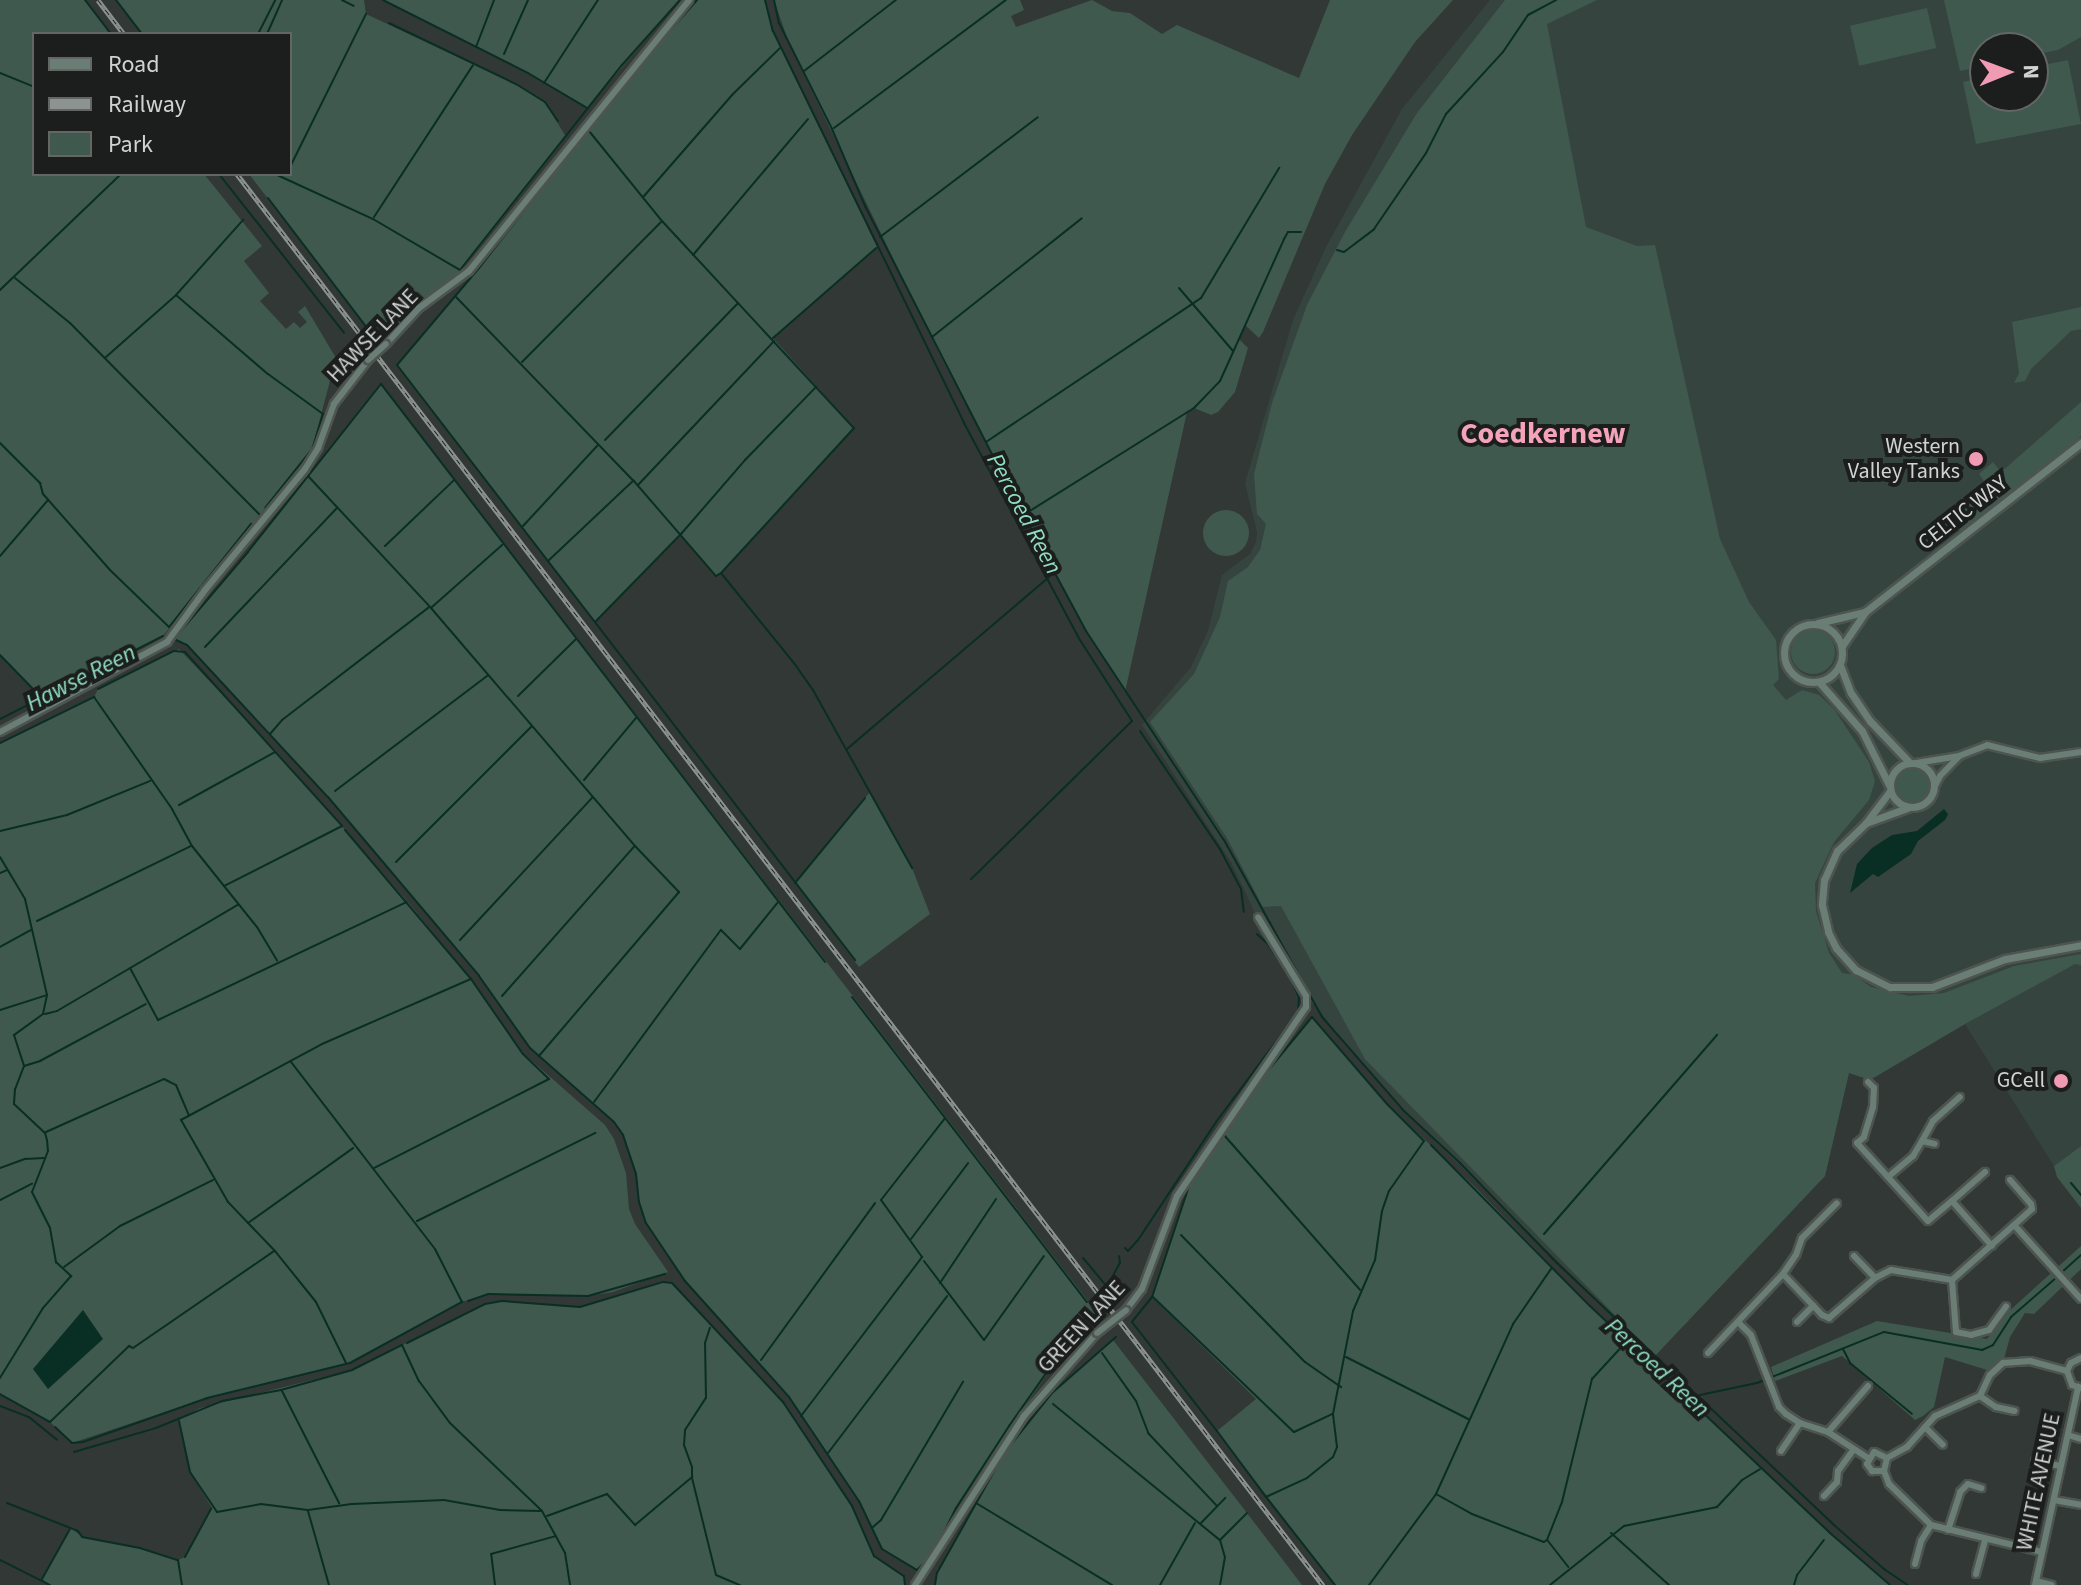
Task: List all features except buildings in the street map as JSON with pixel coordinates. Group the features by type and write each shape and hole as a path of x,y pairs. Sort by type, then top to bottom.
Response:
{"street":[{"name":"HAWSE LANE","path":"0,732 169,639 305,469 318,448 334,404 368,360 419,308 469,271 689,0"},
{"name":"CELTIC WAY","path":"1840,665 1842,646 1866,611 2081,443"},
{"name":"CELTIC WAY","path":"1866,611 1794,631 1784,654 1796,677 1819,682 1862,731 1890,789"},
{"path":"1815,623 1833,630 1842,646"},
{"path":"1819,682 1828,679 1840,665 1851,693 1870,721 1913,763 1929,771 1934,788"},
{"path":"2081,752 2040,758 1987,745 1959,756 1913,763 1896,769 1890,789 1866,823 1837,851 1824,880 1822,905 1824,919 1836,948 1856,970 1877,982 1902,989 1932,987 2005,959 2081,945"},
{"path":"1866,823 1923,805 1940,776 1959,756"},
{"path":"1890,789 1898,803 1910,807"},
{"name":"GREEN LANE","path":"915,1585 1024,1416 1097,1333 1126,1310 1142,1289 1177,1196 1304,1014 1307,1002 1258,917"},
{"path":"1868,1082 1874,1088 1873,1107 1864,1137 1857,1143 1928,1221 1985,1172"},
{"path":"1888,1177 1913,1156 1933,1121 1960,1097"},
{"path":"1922,1141 1935,1144"},
{"path":"1952,1280 2032,1209 2010,1180"},
{"path":"1952,1201 1992,1246"},
{"path":"1708,1353 1783,1274 1796,1255 1802,1238 1837,1203"},
{"path":"2015,1226 2081,1299"},
{"path":"1854,1256 1875,1278"},
{"path":"1783,1274 1829,1318 1875,1278 1891,1270 1952,1280"},
{"path":"1952,1280 1956,1332 1981,1334 1989,1330 2006,1307"},
{"path":"1797,1322 1813,1306"},
{"path":"1738,1322 1751,1335 1779,1407 1800,1423 1828,1432 1868,1458 1872,1471 1884,1471"},
{"path":"2080,1388 2068,1380 2067,1371 2071,1363 2081,1358"},
{"path":"2042,1552 1931,1525 1889,1484 1884,1471 1887,1458 1907,1447 1943,1410 1980,1396 1990,1375 2003,1363 2030,1361 2067,1371"},
{"path":"1828,1432 1868,1386"},
{"name":"WHITE AVENUE","path":"2036,1583 2080,1388"},
{"path":"1980,1396 1996,1407 2015,1411"},
{"path":"1781,1451 1800,1423"},
{"path":"1925,1427 1943,1445"},
{"path":"2068,1435 2081,1439"},
{"path":"1824,1496 1837,1482 1838,1471 1853,1450"},
{"path":"1868,1458 1878,1451 1887,1458"},
{"path":"2035,1461 2061,1466"},
{"path":"1948,1530 1960,1492 1968,1484 1981,1488"},
{"path":"2054,1500 2081,1505"},
{"path":"1915,1564 1921,1541 1931,1525"},
{"path":"1976,1574 1985,1540"},
{"path":"2036,1583 2052,1585"}],"shaded area":[{"path":"1490,0 2081,0 2081,1146 2054,1166 1965,1024 1870,1080 1849,1073 1825,1176 1655,1356 1403,1110 1342,1042 1316,1005 1307,1002 1254,911 1231,862 1142,725 1191,667 1208,631 1222,575 1250,554 1256,542 1257,532 1245,483 1293,320 1325,249 1402,109"},
{"path":"1944,809 1948,814 1945,820 1918,841 1911,854 1878,877 1873,874 1850,893 1857,864 1872,848 1892,835 1917,831"},
{"path":"83,1310 103,1339 48,1389 33,1369"}],"green space":[{"path":"0,0 85,0 109,32 32,32 32,176 206,176 262,246 244,261 269,293 260,301 286,329 294,322 300,328 307,322 298,312 305,306 336,358 312,449 163,636 42,698 0,655"},
{"path":"116,0 364,0 366,14 516,84 545,102 566,137 453,281 371,333 251,176 292,176 292,32 140,32"},
{"path":"383,0 680,0 587,108 528,73"},
{"path":"697,0 765,0 773,31 877,247 773,338 854,428 721,573 716,576 681,535 595,622 397,365 479,268 640,65"},
{"path":"774,0 1020,0 1024,10 1011,16 1016,27 1092,0 1112,11 1130,13 1162,34 1177,25 1299,78 1330,0 1453,0 1415,42 1352,135 1325,184 1259,338 1245,325 1239,339 1248,348 1235,392 1218,412 1211,415 1194,408 1187,412 1125,692 1086,631 943,361 790,46"},
{"path":"1505,0 1597,0 1547,24 1586,227 1637,246 1655,245 1720,539 1749,602 1776,640 1779,679 1773,685 1786,700 1802,690 1819,695 1834,709 1869,762 1875,781 1869,800 1834,842 1815,883 1816,911 1829,953 1842,973 1854,975 1871,987 1909,996 1944,993 2014,966 2081,954 2081,965 2075,964 1870,1080 1849,1073 1825,1176 1655,1356 1365,1059 1281,906 1263,907 1227,838 1150,722 1194,674 1220,617 1228,581 1248,567 1260,550 1266,524 1257,514 1254,474 1272,403 1307,305 1345,232 1417,113"},
{"path":"1944,0 2081,0 2081,37 2049,52 2049,32 1969,32 1969,69 1960,71"},
{"path":"1927,8 1936,48 1859,66 1850,26"},
{"path":"2068,60 2081,124 1976,144 1969,112 2049,112 2049,64"},
{"path":"1969,81 1969,111 1963,82"},
{"path":"2081,307 2081,329 2071,331 2031,369 2025,381 2014,383 2019,373 2012,322"},
{"path":"381,384 1098,1314 1085,1318 956,1508 936,1548 917,1570 882,1549 859,1501 789,1397 685,1281 646,1223 639,1202 636,1174 623,1135 614,1122 530,1048 479,976 328,797 187,645 174,639 248,552"},
{"path":"2081,402 2081,436 1963,530 1954,530 1942,518 1984,481 1979,474 1993,462 2001,472"},
{"path":"1226,510 1242,517 1249,533 1242,549 1226,556 1210,549 1203,533 1210,517"},
{"path":"1813,630 1829,636 1835,652 1829,668 1813,674 1797,668 1791,652 1797,636"},
{"path":"179,649 276,751 407,901 471,979 524,1054 605,1125 614,1139 626,1173 629,1209 635,1224 668,1272 613,1292 588,1296 488,1294 462,1302 350,1363 207,1398 72,1443 50,1422 0,1394 0,743 94,697 98,689"},
{"path":"1913,768 1925,773 1930,785 1925,797 1913,802 1901,797 1896,785 1901,773"},
{"path":"870,792 912,868 930,914 859,967 795,883"},
{"path":"1312,1017 1387,1104 1476,1188 1590,1306 1830,1533 1890,1585 1335,1585 1217,1431 1256,1399 1152,1297 1189,1186 1266,1073"},
{"path":"2081,1146 2081,1208 2057,1177 2054,1166"},
{"path":"2081,1246 2081,1269 2034,1314 2025,1313 2010,1337 2004,1359 1987,1370 1945,1357 1934,1407 1915,1420 1842,1356 1775,1381 1771,1367 1877,1321 1987,1339 2007,1313"},
{"path":"663,1282 672,1283 783,1402 852,1506 874,1556 904,1576 905,1585 50,1585 42,1579 71,1528 82,1537 140,1548 178,1560 185,1557 212,1508 190,1472 179,1420 200,1408 352,1370 485,1304 502,1301 581,1307"},
{"path":"1113,1340 1302,1585 935,1585 937,1573 1005,1452 1052,1393"}],"waterway":[{"path":"85,0 109,32"},
{"path":"116,0 140,32"},
{"path":"259,32 275,0"},
{"path":"268,32 282,0"},
{"path":"342,0 354,6"},
{"path":"383,0 528,73 587,108"},
{"path":"476,47 494,0"},
{"path":"504,54 528,0"},
{"path":"544,83 598,0"},
{"path":"279,176 373,219 460,270 622,65 680,0"},
{"path":"645,59 697,0"},
{"path":"765,0 773,31 964,423 1080,640 1132,721 971,879"},
{"name":"Percoed Reen","path":"774,0 779,23 832,129 865,206 1086,631 1224,840 1322,1017 1403,1110 1460,1163 1557,1263 1834,1525 1884,1569 1908,1585"},
{"path":"804,71 896,0"},
{"path":"834,128 1006,0"},
{"path":"1337,250 1344,252 1374,229 1426,153 1446,114 1503,52 1528,15 1556,0"},
{"path":"292,163 366,14"},
{"path":"389,23 516,84 545,102 558,121"},
{"path":"644,196 732,95 780,48"},
{"path":"374,217 473,65"},
{"path":"0,73 32,86"},
{"path":"880,237 1038,117"},
{"path":"693,255 808,119"},
{"path":"588,129 479,268 397,365 855,960"},
{"path":"589,131 662,221 854,428 722,572"},
{"path":"986,442 1201,298 1279,168"},
{"path":"0,290 119,176"},
{"path":"221,176 344,333"},
{"path":"268,198 371,333"},
{"path":"932,337 1082,218"},
{"path":"106,357 176,295 243,220"},
{"path":"522,362 661,222"},
{"path":"1025,514 1194,408 1220,381 1288,232 1301,232"},
{"path":"773,338 876,248"},
{"path":"15,278 70,323 259,514"},
{"path":"1179,288 1233,351"},
{"path":"176,295 268,374 323,414 312,449 265,508"},
{"path":"456,297 633,480 716,576 721,573 794,663 813,690 912,868"},
{"path":"605,440 738,303"},
{"path":"638,485 774,341"},
{"path":"825,962 381,384 248,552 174,639 187,645 328,797 479,976 530,1048 614,1122 623,1135 636,1174 639,1202 646,1223 685,1281 789,1397 859,1501 882,1549 917,1570 928,1559"},
{"path":"596,621 816,387"},
{"path":"0,443 40,483 43,494 110,570 169,627 251,524"},
{"path":"523,526 598,445"},
{"path":"308,476 431,608 635,846 679,892 539,1056"},
{"path":"385,546 454,480"},
{"path":"548,561 633,481"},
{"path":"0,556 48,500"},
{"path":"205,647 337,508"},
{"path":"432,607 502,545"},
{"path":"847,749 1049,577"},
{"path":"270,734 282,720 429,607"},
{"name":"Hawse Reen","path":"0,719 163,636 169,638"},
{"path":"518,696 576,639"},
{"path":"98,689 174,651 185,652 342,826 224,886"},
{"path":"0,655 37,693"},
{"path":"335,791 487,676"},
{"path":"0,743 94,697 172,809 192,846 257,927 277,960"},
{"path":"584,780 636,718"},
{"path":"396,862 532,726"},
{"path":"1140,731 1220,849 1241,889 1244,912"},
{"path":"179,805 275,752"},
{"path":"0,831 67,815 150,781"},
{"path":"460,940 593,797"},
{"path":"795,883 865,798"},
{"path":"345,830 471,979 523,1054 549,1079 374,1168"},
{"path":"37,921 191,846"},
{"path":"502,996 634,847"},
{"path":"0,857 25,899 47,995 43,1014 14,1035 24,1066 15,1089 14,1104 45,1133 48,1151 32,1192 50,1228 56,1262 71,1276 43,1308 0,1378"},
{"path":"0,873 7,870"},
{"path":"130,968 158,1020 406,902"},
{"path":"594,1102 721,930 740,949 778,902"},
{"path":"45,1014 57,1011 238,905"},
{"path":"0,947 31,930"},
{"path":"1125,1248 1128,1251 1138,1240 1216,1122 1298,1012 1299,997 1291,979 1268,944 1257,934"},
{"path":"346,1363 316,1302 275,1251 228,1202 181,1120 322,1044 471,979"},
{"path":"0,1010 47,995"},
{"path":"852,997 1087,1302"},
{"path":"24,1066 40,1061 146,1004"},
{"path":"1266,1497 1307,1478 1333,1457 1337,1447 1333,1414 1353,1311 1375,1260 1382,1211 1389,1191 1424,1141 1387,1104 1312,1017 1266,1073 1189,1186 1152,1297 1132,1322 1266,1497 1335,1585"},
{"path":"1544,1234 1717,1035"},
{"path":"55,1427 72,1443 83,1442 207,1398 350,1363 462,1302 435,1249 290,1061"},
{"path":"46,1132 164,1079 176,1085 189,1115"},
{"path":"801,1416 922,1257 881,1200 945,1118"},
{"path":"417,1221 595,1133"},
{"path":"1224,1135 1360,1290"},
{"name":"Percoed Reen","path":"1431,1145 1590,1306 1830,1533 1890,1585"},
{"path":"248,1223 353,1148"},
{"path":"0,1168 25,1159 44,1158"},
{"path":"911,1239 968,1163"},
{"path":"64,1267 120,1226 213,1180"},
{"path":"2071,1183 2081,1195"},
{"path":"0,1200 32,1184"},
{"path":"940,1283 996,1199"},
{"path":"761,1360 875,1203"},
{"path":"1181,1235 1305,1362 1341,1387"},
{"path":"0,1394 50,1422 129,1346 133,1348 274,1251"},
{"path":"2061,1273 2081,1255"},
{"path":"924,1261 984,1340 1044,1256"},
{"path":"1083,1258 1107,1287 1120,1263 1119,1256"},
{"path":"1369,1585 1436,1494 1513,1324 1551,1269"},
{"path":"468,1301 488,1294 588,1296 665,1274"},
{"path":"1700,1395 1757,1383 1884,1332 1982,1350 1993,1345 2011,1317 2057,1277"},
{"path":"407,1343 485,1304 502,1301 580,1307 663,1282 672,1283 783,1402 852,1506 874,1556 904,1576 905,1585"},
{"path":"828,1453 947,1296"},
{"path":"1153,1297 1294,1432 1332,1414"},
{"path":"938,1544 956,1508 1009,1426 1085,1318 1098,1314"},
{"path":"547,1516 607,1494 635,1525 692,1477 692,1467 684,1445 685,1430 706,1398 705,1343 710,1328"},
{"path":"935,1585 937,1573 1005,1452 1052,1393 1116,1337"},
{"path":"1436,1494 1472,1514 1544,1542 1547,1540 1562,1502 1592,1379 1627,1341"},
{"path":"74,1452 156,1428 222,1401 281,1390 352,1370 402,1345 419,1381 450,1423 542,1511 565,1553 570,1585"},
{"path":"1843,1349 1850,1363 1912,1414"},
{"path":"1102,1353 1136,1401 1148,1433 1217,1506"},
{"path":"1346,1357 1468,1419"},
{"path":"873,1527 881,1520 963,1382"},
{"path":"282,1391 339,1503"},
{"path":"1053,1404 1220,1540 1225,1557 1220,1585"},
{"path":"0,1406 29,1417 57,1440"},
{"path":"179,1421 190,1472 217,1512 261,1504 308,1510 352,1504 444,1500 500,1510 541,1511"},
{"path":"1550,1585 1624,1526 1717,1507 1742,1480 1760,1469"},
{"path":"692,1478 716,1575 740,1585"},
{"path":"1201,1523 1225,1498"},
{"path":"7,1503 78,1531 82,1537 140,1548 178,1560 182,1585"},
{"path":"976,1503 1112,1585"},
{"path":"185,1557 211,1509"},
{"path":"308,1511 329,1585"},
{"path":"1220,1540 1247,1513"},
{"path":"1160,1585 1195,1523"},
{"path":"42,1579 70,1529"},
{"path":"1611,1533 1669,1585"},
{"path":"495,1585 491,1554 556,1536"},
{"path":"1794,1585 1797,1575 1824,1540"},
{"path":"1548,1541 1568,1567"},
{"path":"0,1560 50,1585"}],"railway":[{"path":"98,0 122,32"},
{"path":"239,176 1323,1585"}],"place":[{"name":"Western Valley Tanks","path":"1976,459"},
{"name":"GCell","path":"2061,1081"}],"district":[{"name":"Coedkernew","path":"1543,434"}]}
